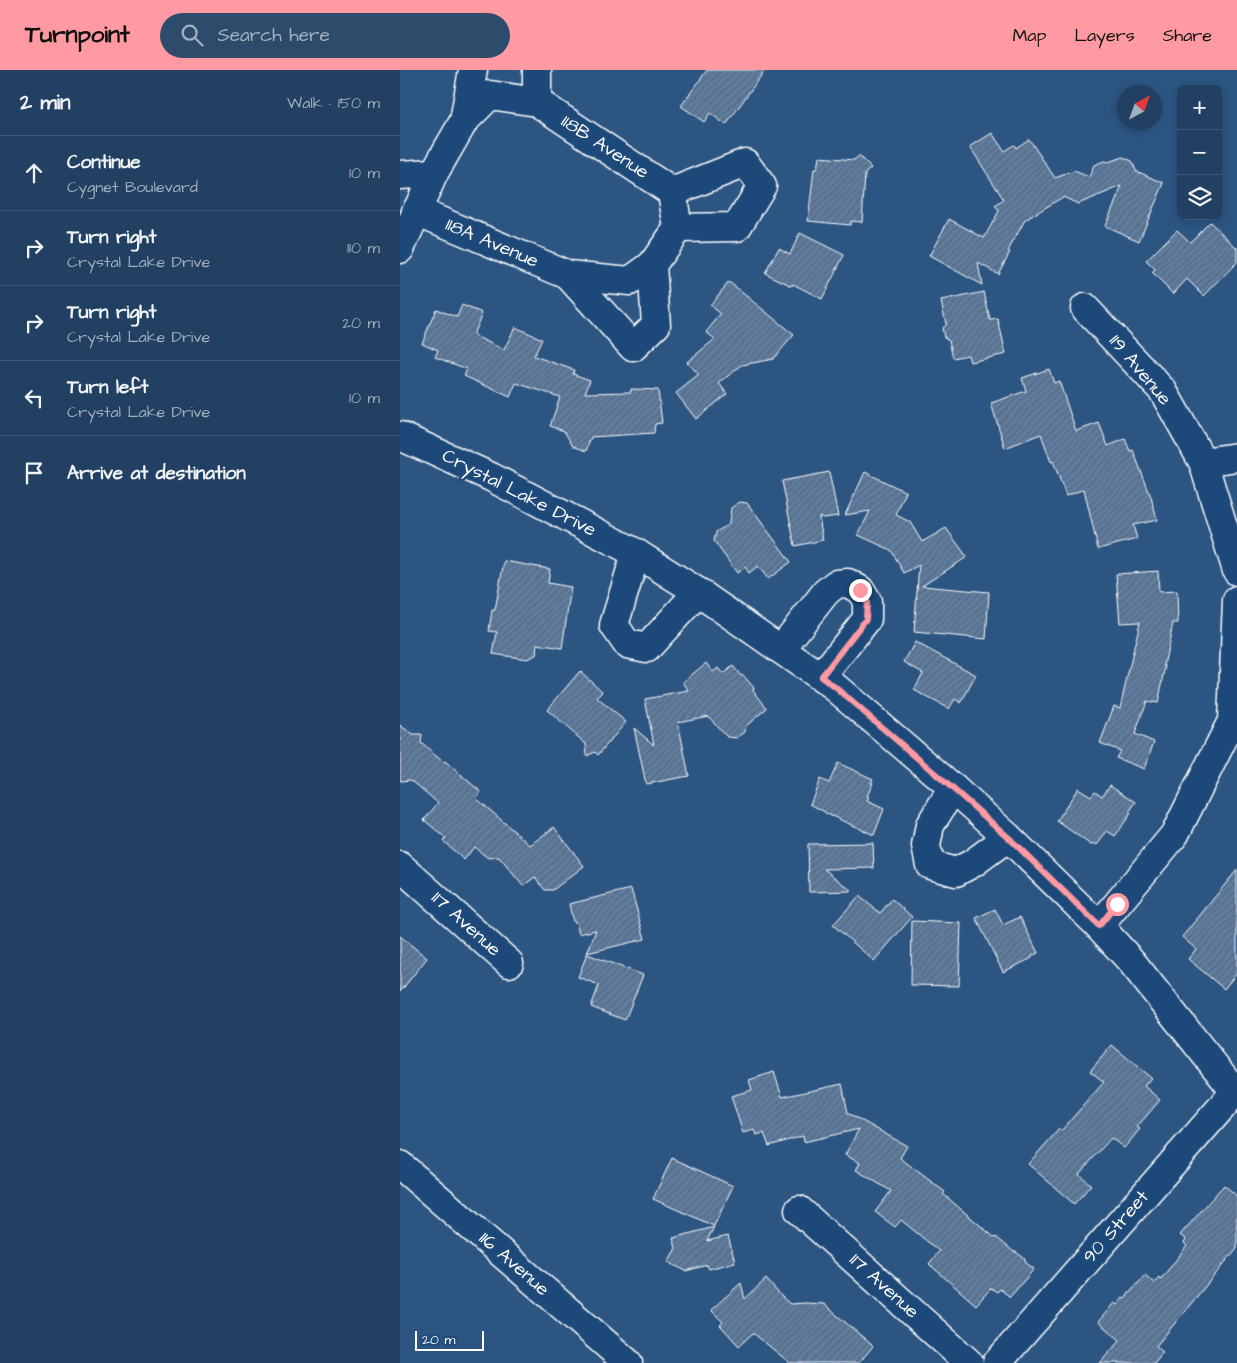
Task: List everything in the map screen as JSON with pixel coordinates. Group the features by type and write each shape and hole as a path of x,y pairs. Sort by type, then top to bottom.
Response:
{"street":[{"path":"464,122 472,70"},
{"path":"400,249 434,173 464,122 490,94 537,102 537,70"},
{"name":"118B Avenue","path":"537,102 672,192"},
{"path":"568,275 630,281 652,264 678,228 672,192 745,163 762,186 737,227 678,228"},
{"path":"400,175 434,173"},
{"name":"118A Avenue","path":"416,211 568,275"},
{"path":"568,275 634,347 656,325 652,264"},
{"name":"119 Avenue","path":"1085,308 1163,391 1202,462 1237,571"},
{"name":"Crystal Lake Drive","path":"400,436 491,477 636,553 698,592 836,688 1008,837 1099,926 1131,961 1236,1093"},
{"path":"1202,462 1237,457"},
{"path":"636,553 614,625 626,644 647,648 698,592"},
{"path":"781,650 826,592 836,584 848,583 860,590 867,601 866,619 821,677"},
{"path":"1099,926 1175,834 1232,721 1237,600"},
{"path":"952,788 930,825 926,846 930,865 956,872 973,863 1008,837"},
{"name":"117 Avenue","path":"400,866 509,963"},
{"name":"90 Street","path":"997,1363 1236,1093"},
{"name":"116 Avenue","path":"400,1165 628,1363"},
{"name":"117 Avenue","path":"798,1210 969,1363"}],"building":[{"path":"707,70 765,70 726,125 710,113 704,122 681,106"},
{"path":"992,133 1004,151 1014,145 1016,148 1029,139 1055,178 1074,171 1089,177 1094,165 1123,157 1132,161 1136,171 1164,183 1139,241 1105,226 1122,186 1078,204 1063,197 1025,220 998,274 978,263 982,285 929,256 949,219 984,238 999,211 995,206 1004,200 970,147"},
{"path":"859,156 871,168 865,174 862,222 851,221 850,225 808,221 814,169 817,169 819,157 854,160"},
{"path":"1210,222 1237,248 1237,262 1204,296 1187,279 1173,294 1152,273 1155,270 1146,261 1177,230 1190,242"},
{"path":"800,233 844,255 822,299 793,284 792,286 765,273 779,248 790,254"},
{"path":"729,282 794,335 773,359 742,365 719,383 727,394 696,419 676,393 699,375 687,362 715,339 706,332 721,314 710,305"},
{"path":"984,292 990,320 998,319 1006,354 970,362 968,355 953,358 949,340 944,337 942,328 946,324 941,301"},
{"path":"462,305 482,313 473,335 504,350 515,327 542,339 534,356 574,370 573,374 590,380 585,393 631,392 631,389 658,390 662,423 655,424 654,433 591,437 586,451 573,446 564,431 550,426 560,397 516,383 510,397 464,376 467,369 435,357 438,350 422,343 436,309 457,317"},
{"path":"1049,369 1054,383 1059,381 1076,431 1099,423 1108,446 1125,439 1130,451 1133,450 1151,497 1157,520 1133,525 1137,539 1098,549 1084,489 1066,496 1041,434 1005,448 991,403 1026,391 1022,378"},
{"path":"829,472 838,516 823,518 819,516 823,540 795,546 782,481"},
{"path":"865,472 906,492 896,515 910,522 922,542 946,528 967,557 922,586 989,592 986,639 914,632 919,565 904,573 891,550 858,535 870,511 845,515"},
{"path":"740,502 747,503 791,562 768,579 758,566 749,573 745,567 737,573 714,541 716,532 729,524 731,508"},
{"path":"504,561 550,569 548,583 571,587 562,648 537,644 536,655 527,659 493,654 497,632 489,631"},
{"path":"1158,571 1159,592 1177,591 1178,623 1173,623 1158,703 1147,701 1135,734 1154,742 1144,769 1116,758 1120,751 1100,743 1114,706 1120,708 1140,622 1120,623 1116,574"},
{"path":"915,642 976,675 961,703 955,699 949,709 914,690 923,673 904,662"},
{"path":"706,663 713,672 718,668 723,674 733,666 754,688 753,690 767,708 746,726 745,732 737,738 727,737 708,716 678,722 689,776 646,784 634,728 654,745 645,699 689,691 683,682"},
{"path":"580,671 603,692 597,698 626,722 598,755 595,752 587,756 586,744 547,710"},
{"path":"400,725 413,735 422,735 421,743 481,792 476,798 530,845 554,827 584,866 553,890 545,890 535,877 523,886 499,857 488,858 474,847 464,860 443,841 446,838 424,820 438,803 411,780 400,781"},
{"path":"838,763 873,779 867,801 884,809 874,835 825,813 810,804 820,779 829,783"},
{"path":"1110,785 1136,802 1129,812 1131,813 1115,836 1107,831 1098,844 1091,845 1057,821 1078,788 1091,796 1095,791 1102,796"},
{"path":"873,843 874,868 824,869 852,891 809,892 808,844"},
{"path":"1237,870 1237,973 1224,989 1188,959 1196,949 1182,937"},
{"path":"631,889 645,939 587,953 596,930 579,934 576,922 573,922 569,904"},
{"path":"859,896 880,913 892,899 912,917 874,961 833,925"},
{"path":"995,909 1003,925 1020,917 1038,953 1032,956 1032,958 1003,972 976,918"},
{"path":"912,921 961,923 959,986 911,985"},
{"path":"400,936 427,958 400,992"},
{"path":"587,954 643,975 625,1020 591,1007 599,985 578,977"},
{"path":"1112,1045 1151,1078 1144,1086 1160,1100 1137,1127 1140,1129 1124,1148 1111,1138 1079,1174 1091,1185 1074,1204 1028,1164 1059,1129 1061,1131 1104,1082 1090,1071"},
{"path":"774,1072 782,1097 842,1084 848,1113 907,1146 900,1158 945,1192 943,1194 995,1238 1025,1259 1025,1262 1034,1269 1010,1297 1000,1289 997,1292 991,1288 976,1305 929,1264 939,1251 901,1220 895,1227 875,1212 891,1191 856,1170 860,1163 845,1155 859,1129 804,1142 803,1136 769,1146 764,1133 756,1135 754,1130 743,1133 731,1096 752,1090 749,1080"},
{"path":"672,1158 733,1186 714,1226 653,1199"},
{"path":"1224,1185 1237,1196 1237,1248 1156,1346 1163,1352 1154,1363 1100,1363 1120,1340 1098,1322 1114,1303 1117,1305 1123,1297 1125,1298 1145,1275 1154,1283 1159,1277 1161,1279 1187,1246 1184,1243 1186,1240 1180,1235"},
{"path":"714,1227 707,1241 728,1236 735,1262 709,1269 707,1265 686,1271 668,1262 676,1248 673,1238"},
{"path":"766,1279 790,1304 824,1304 873,1346 859,1363 790,1363 753,1333 739,1346 720,1325 723,1322 711,1310 741,1283 745,1299"}],"route":[{"path":"860,590 867,601 866,619 821,677 1008,837 1099,926 1117,904"}]}
